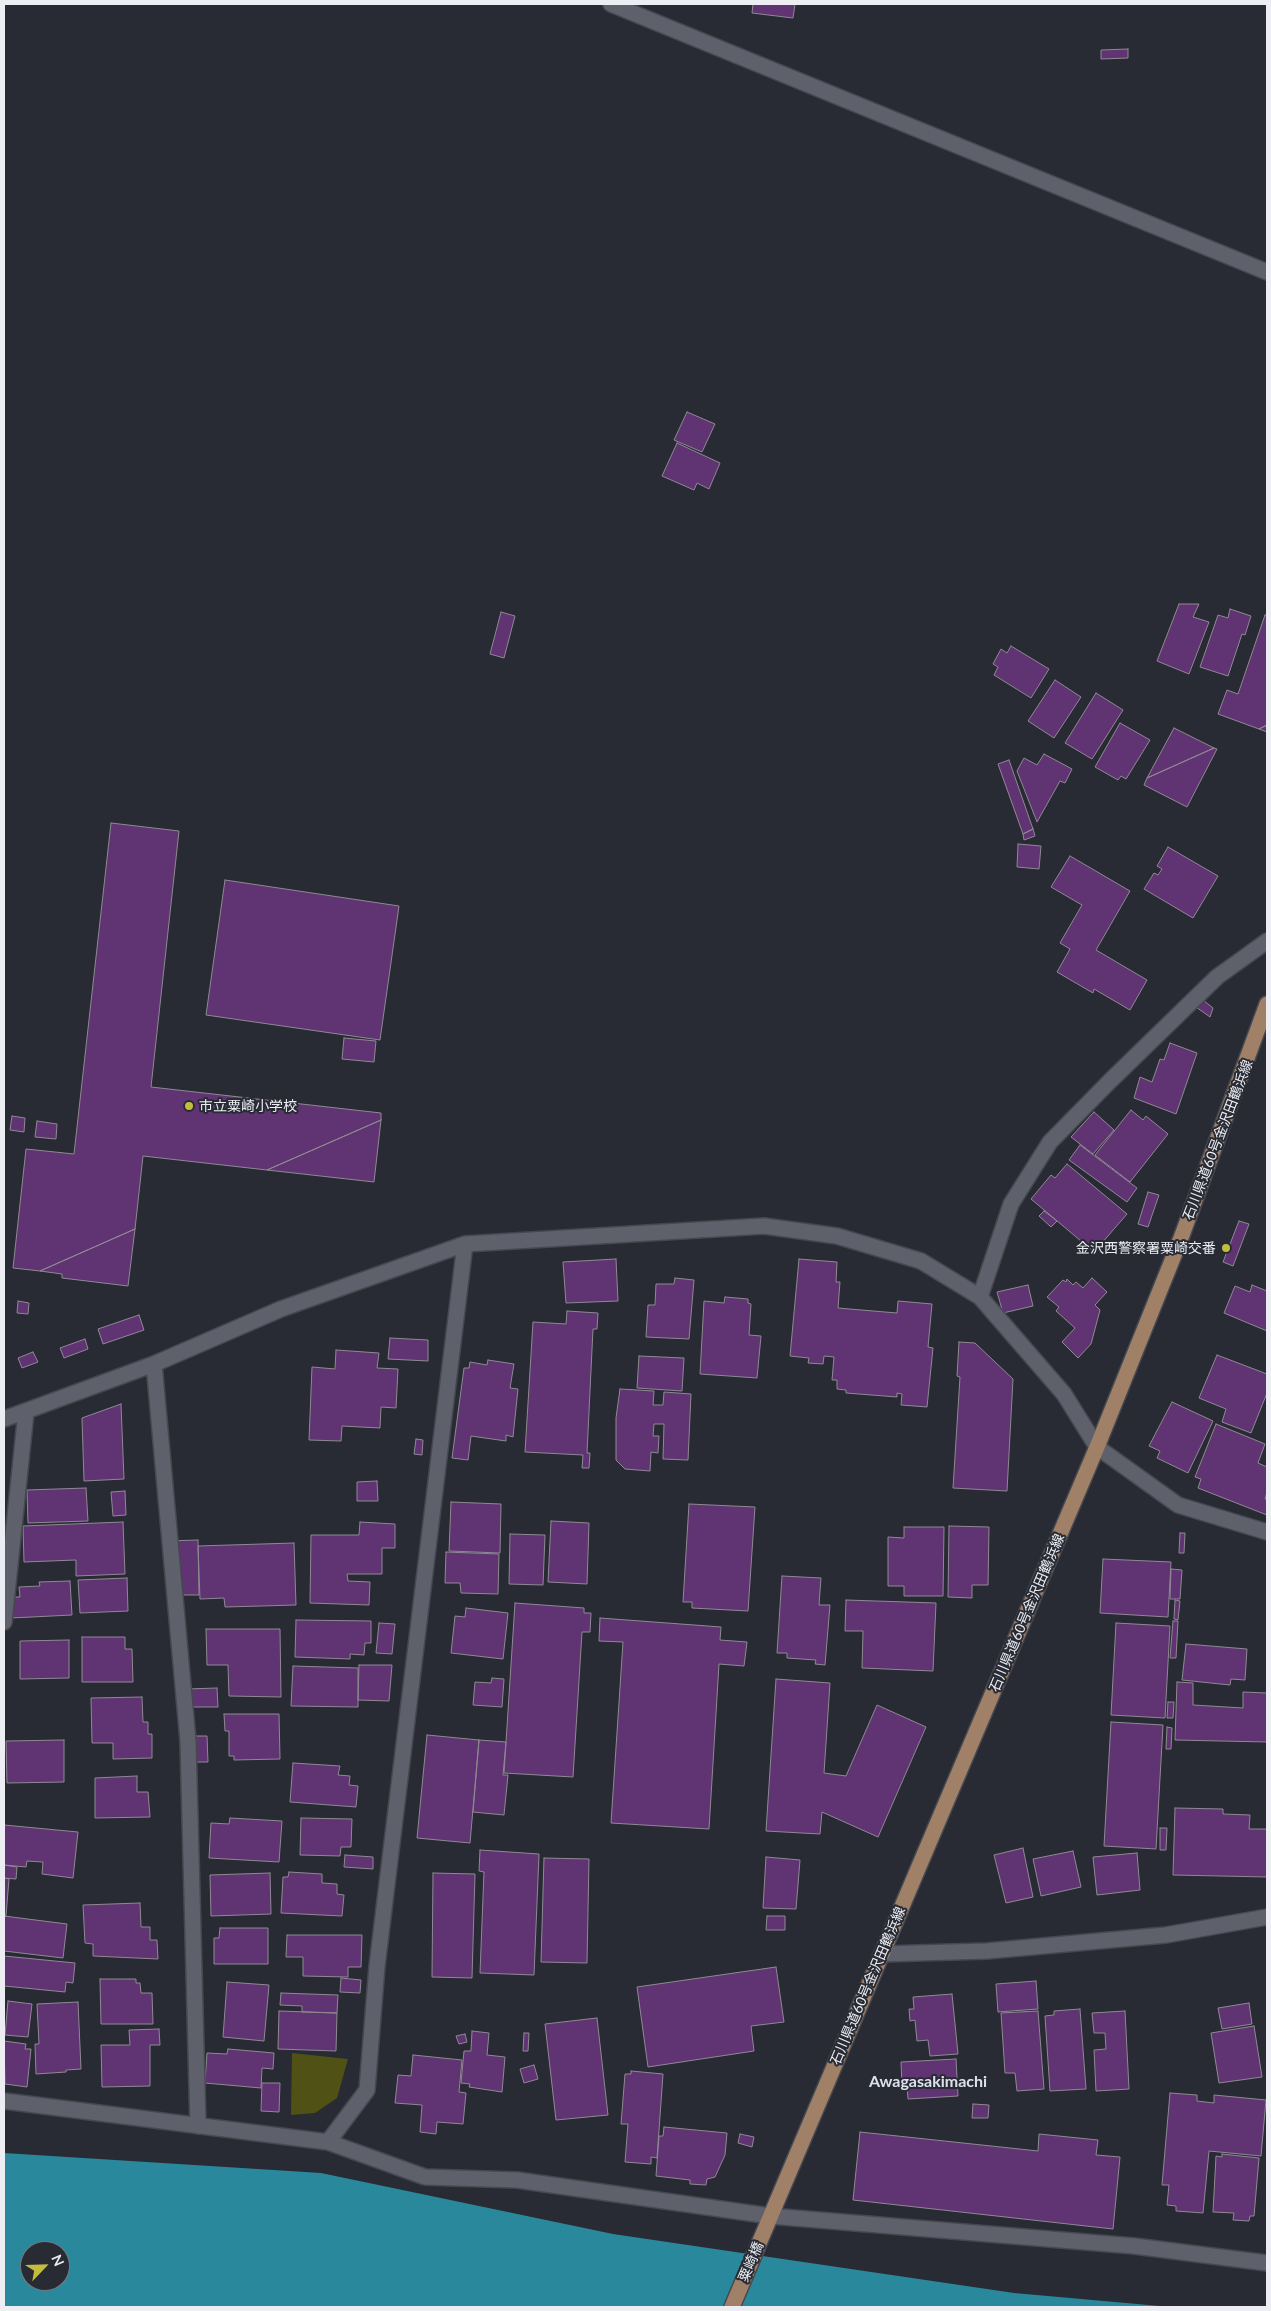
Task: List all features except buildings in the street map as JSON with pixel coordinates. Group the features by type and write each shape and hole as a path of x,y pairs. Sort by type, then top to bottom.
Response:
{"main road":[{"name":"石川県道60号金沢田鶴浜線","path":"770,2216 1097,1447 1184,1229 1267,1004"},
{"name":"粟崎橋","path":"732,2307 770,2216"}],"street":[{"path":"611,4 1267,272"},
{"path":"980,1297 1011,1204 1050,1142 1217,978 1267,941"},
{"path":"4,1419 154,1364 281,1309 464,1244 764,1226 837,1236 921,1262 980,1297 1064,1394 1097,1447 1178,1505 1267,1532"},
{"path":"328,2142 367,2090 377,1966 464,1244"},
{"path":"154,1364 188,1741 198,2126"},
{"path":"4,1622 26,1412"},
{"path":"882,1954 987,1952 1147,1936 1267,1917"},
{"path":"4,2101 328,2142 425,2176 516,2180 770,2216 1134,2246 1267,2263"}],"shaded area":[{"path":"292,2053 348,2059 337,2098 315,2113 291,2115"}],"water":[{"path":"4,2153 321,2173 613,2234 1014,2293 1171,2307 4,2307"}],"place":[{"name":"市立粟崎小学校","path":"189,1106"},
{"name":"金沢西警察署粟崎交番","path":"1226,1248"}],"district":[{"name":"Awagasakimachi","path":"928,2082"}]}
